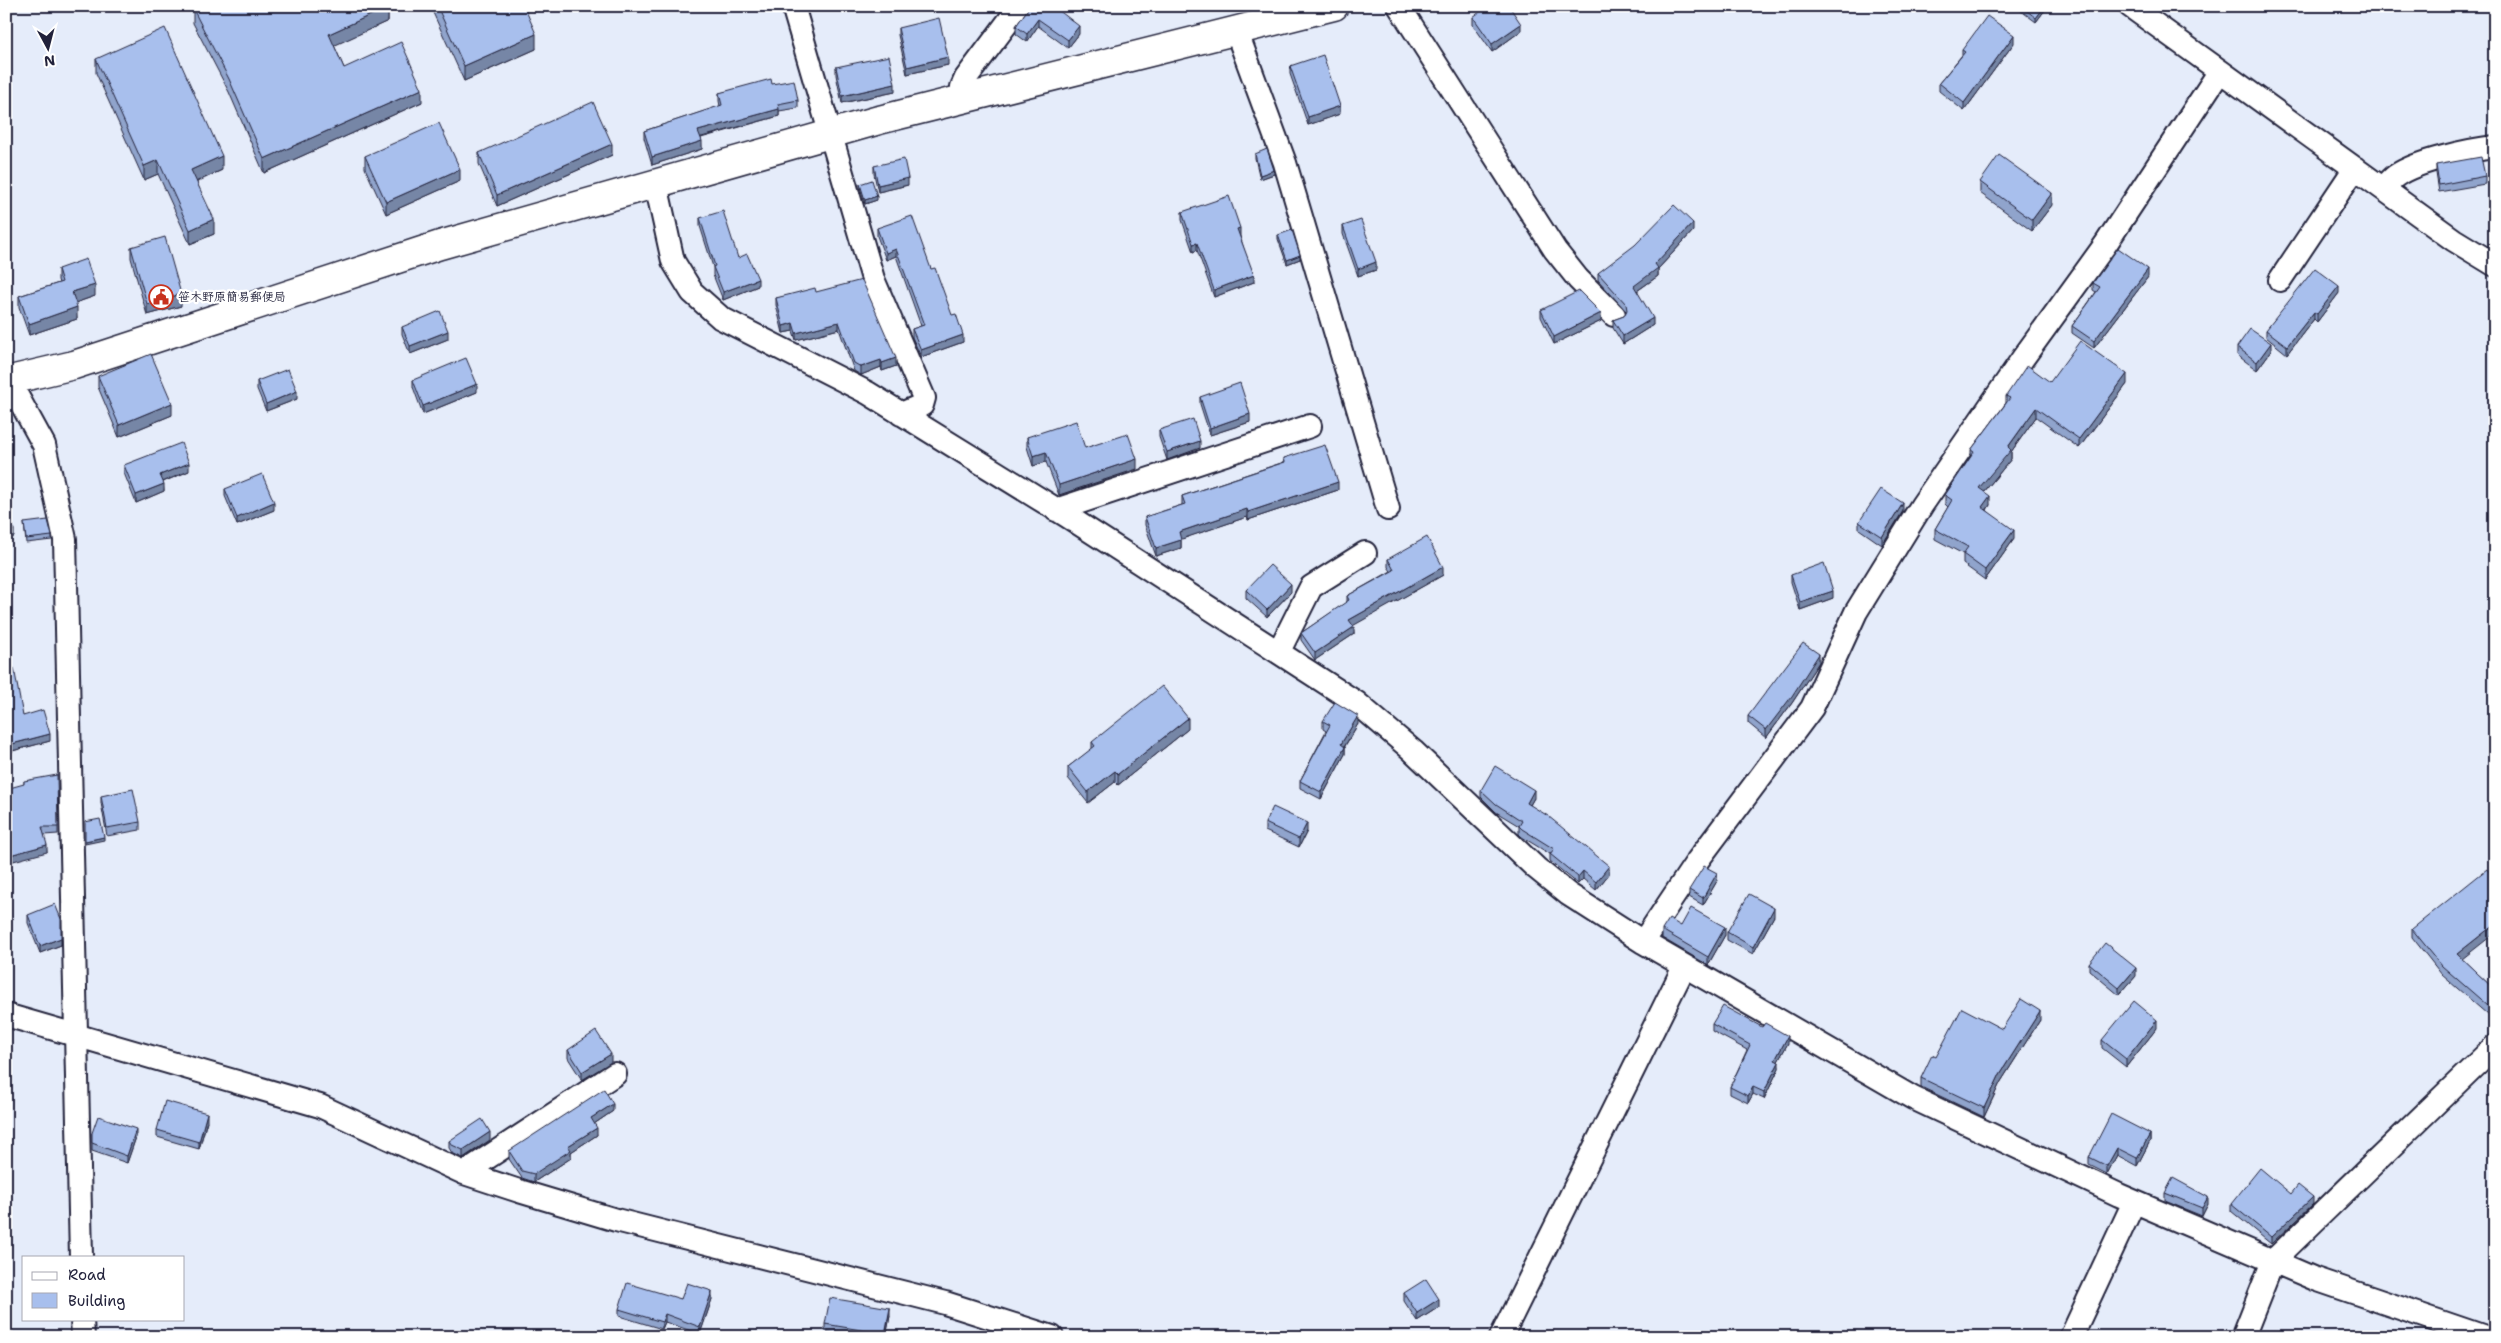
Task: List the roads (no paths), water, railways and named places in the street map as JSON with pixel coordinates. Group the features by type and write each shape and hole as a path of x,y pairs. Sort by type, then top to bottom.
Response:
{"street":[{"path":"793,6 873,279 924,398 922,405 901,414"},
{"path":"964,98 962,87 966,78 1020,6"},
{"path":"81,1256 65,539 44,445 8,381 74,365 440,245 830,134 964,98 1334,6"},
{"path":"1400,6 1555,250 1578,279 1614,315"},
{"path":"2130,6 2454,240 2495,265"},
{"path":"1236,30 1285,163 1388,510"},
{"path":"1643,942 1698,860 1812,708 1856,612 1917,513 2022,358 2105,245 2220,71"},
{"path":"2383,188 2396,175 2410,168 2454,155 2495,147"},
{"path":"2280,280 2356,168"},
{"path":"656,184 673,261 692,292 721,318 868,393 1279,651 1357,703 1413,751 1536,868 1568,894 1643,942 1913,1098 2134,1202 2315,1279 2485,1337"},
{"path":"1056,510 1310,426"},
{"path":"1279,651 1311,587 1365,553"},
{"path":"1501,1337 1684,967"},
{"path":"6,1015 320,1106 464,1173 616,1220 945,1303 1052,1337"},
{"path":"2243,1337 2273,1261 2495,1046"},
{"path":"464,1173 615,1074"},
{"path":"2071,1337 2134,1202"},
{"path":"82,1320 83,1337"}],"place":[{"name":"笹木野原簡易郵便局","path":"161,297"}]}
